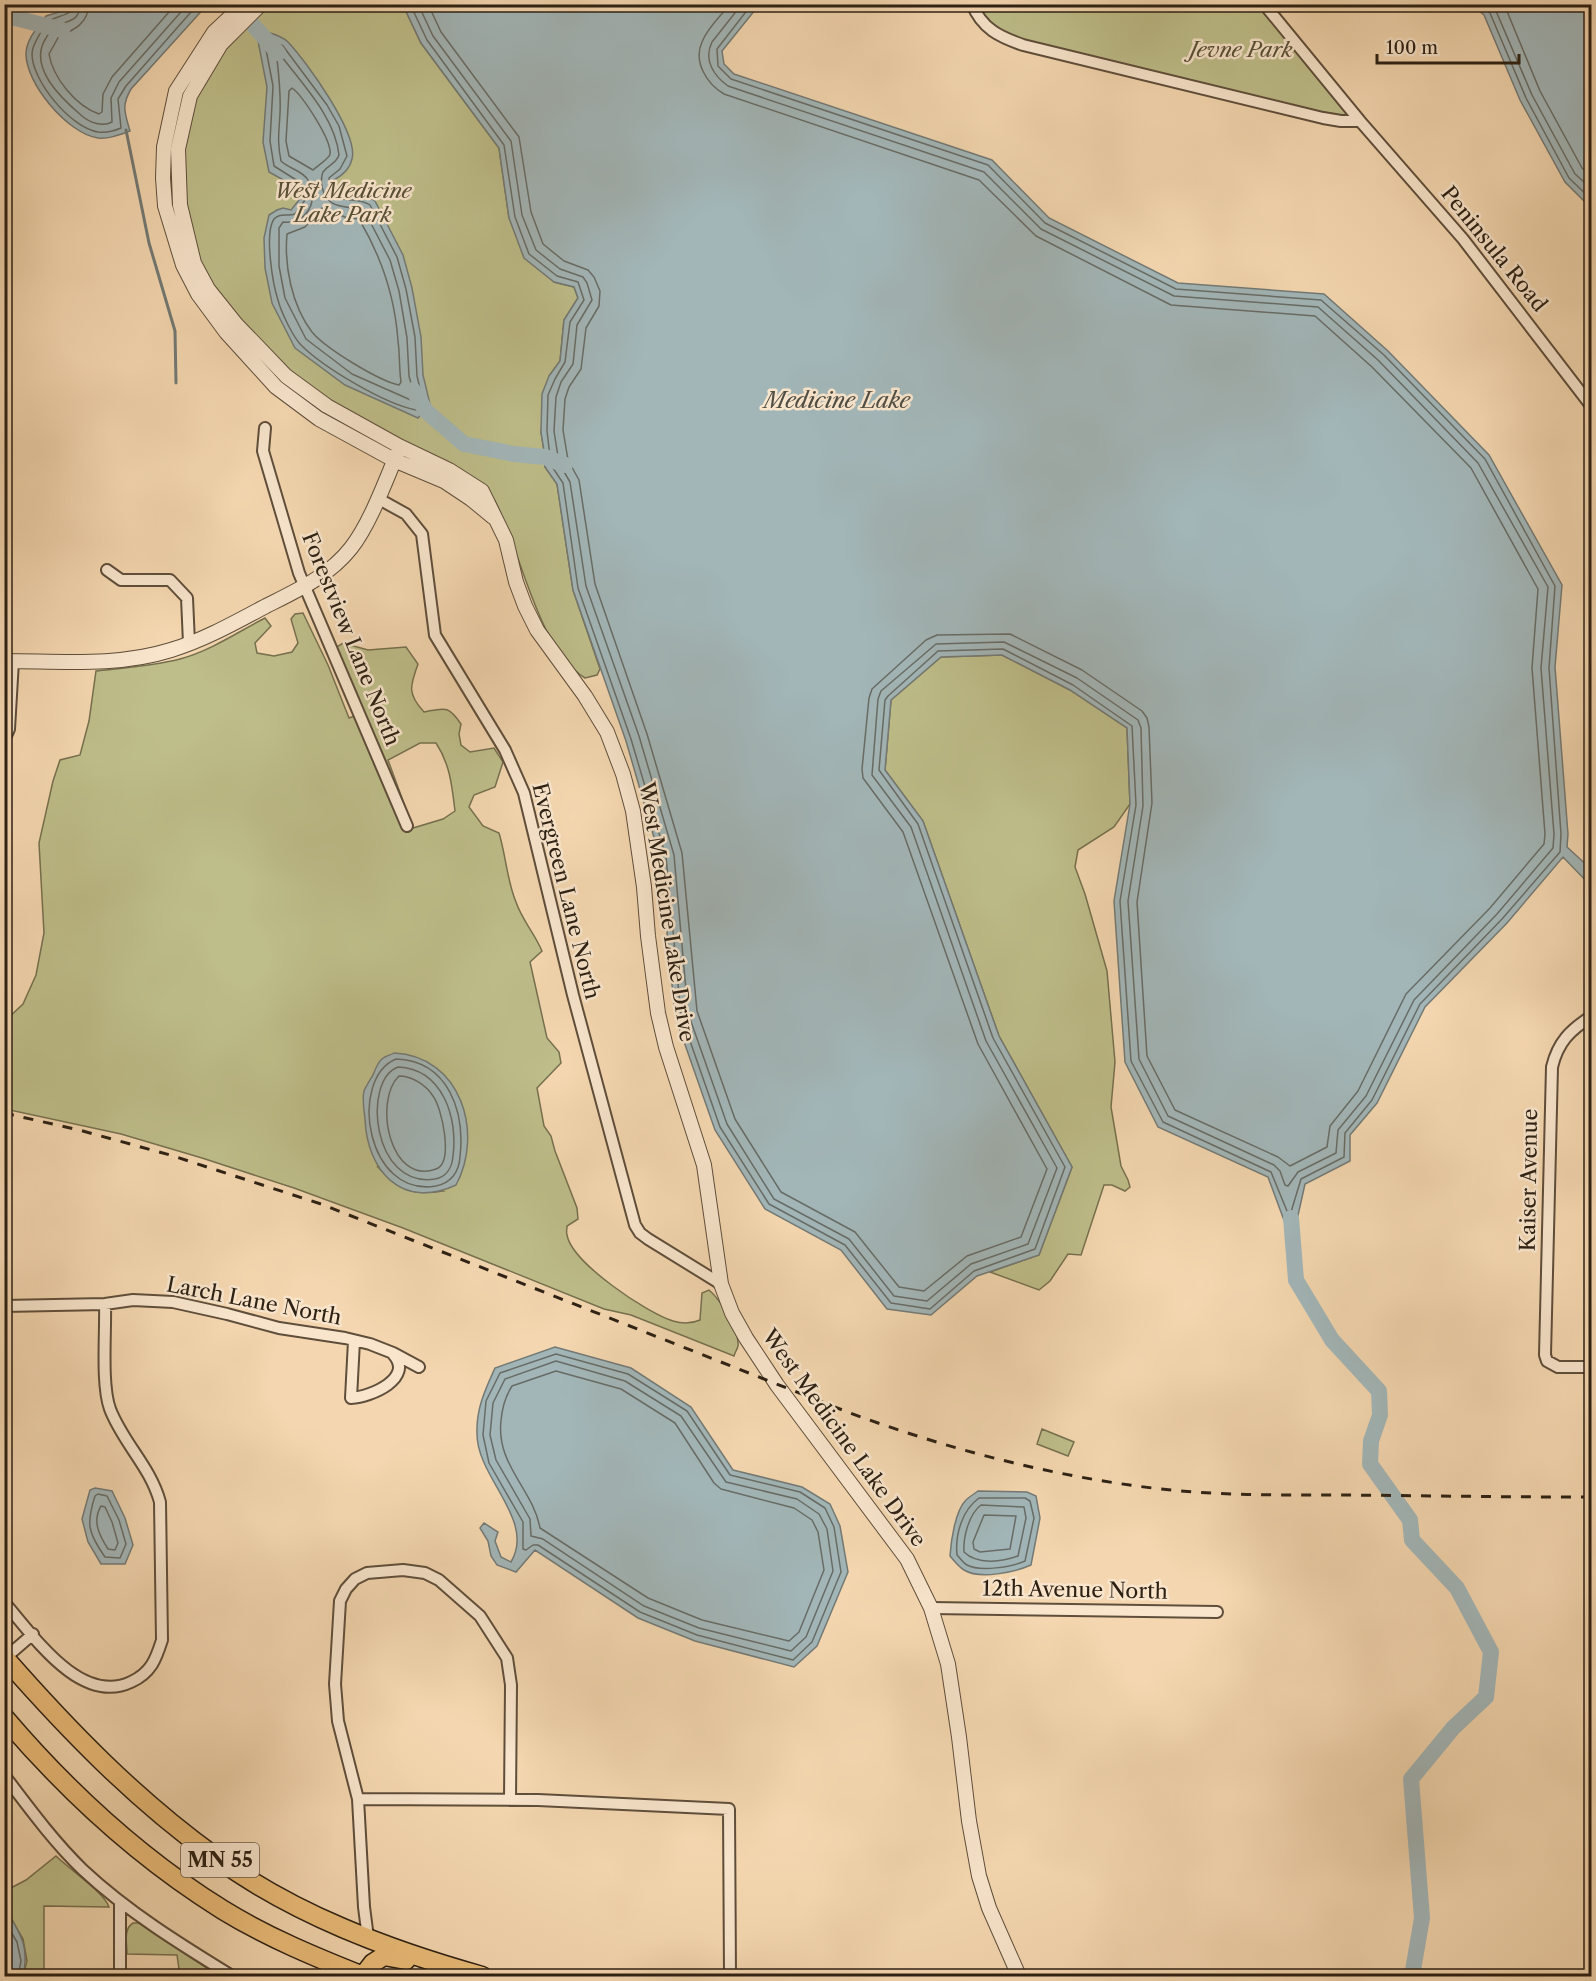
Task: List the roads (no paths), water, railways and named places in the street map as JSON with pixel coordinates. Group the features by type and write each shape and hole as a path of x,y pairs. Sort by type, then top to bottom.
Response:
{"highway":[{"name":"MN 55","path":"5,1658 49,1708 121,1781 215,1857 315,1916 441,1965 482,1977"},
{"name":"MN 55","path":"4,1717 49,1766 113,1828 186,1886 266,1934 363,1976"},
{"path":"363,1976 373,1962 384,1956 406,1960 458,1977"}],"street":[{"name":"West Medicine Lake Drive","path":"244,4 192,91 178,149 180,205 194,262 208,289 236,324 286,376 327,406 399,446 449,470 482,491 506,540 516,582 537,630 597,714 615,751 623,774 639,843 658,1013 666,1047 704,1165 721,1284 732,1313 746,1338 777,1385 907,1559 932,1608 948,1665 978,1871 989,1908 1019,1977"},
{"path":"972,4 980,20 989,29 1000,37 1023,45 1323,118 1360,121"},
{"name":"Peninsula Road","path":"1264,4 1360,121 1463,239 1592,407"},
{"name":"West Medicine Lake Drive","path":"261,5 214,32 179,84 164,147 163,178 165,206 183,265 198,294 226,332 276,387 319,419 394,460 444,481 471,499 499,523"},
{"name":"Forestview Lane North","path":"265,428 262,451 299,573 407,826"},
{"path":"4,740 9,729 9,661 78,663 110,661 172,650 306,587 333,567 352,546 379,499 399,446"},
{"name":"Evergreen Lane North","path":"379,499 406,514 422,534 435,635 505,750 524,793 573,995 635,1225 648,1239 721,1284"},
{"path":"107,570 121,580 170,580 187,598 189,643"},
{"name":"Kaiser Avenue","path":"1592,1016 1576,1025 1562,1039 1555,1053 1552,1067 1546,1332 1547,1361 1557,1367 1592,1368"},
{"name":"Larch Lane North","path":"4,1306 105,1304 134,1300 173,1302 279,1328 354,1341 393,1353 419,1367"},
{"path":"4,1602 49,1652 74,1675 88,1683 104,1687 122,1686 140,1678 155,1661 162,1640 160,1502 155,1484 118,1427 109,1407 106,1387 105,1304"},
{"path":"354,1341 351,1398 373,1394 387,1387 395,1377 399,1366 398,1359 393,1353"},
{"path":"368,1938 358,1799 337,1712 335,1684 340,1601 346,1589 355,1579 367,1573 404,1570 425,1572 439,1580 480,1616 507,1658 511,1685 510,1800"},
{"name":"12th Avenue North","path":"932,1608 1217,1612"},
{"path":"5,1658 33,1634"},
{"path":"4,1775 47,1831 82,1869 120,1902 164,1934 232,1977"},
{"path":"358,1799 510,1800 729,1809 730,1977"},
{"path":"120,1902 120,1977"}],"water":[{"path":"66,5 207,5 131,89 125,105 130,131 106,138 86,134 62,117 40,92 28,65 26,53 28,42 46,16 59,12 66,8"},
{"name":"Medicine Lake","path":"403,5 759,5 722,51 724,64 734,74 992,160 1049,218 1178,283 1324,294 1388,351 1489,455 1562,585 1555,667 1568,834 1567,847 1591,869 1591,886 1563,857 1507,923 1425,1007 1377,1103 1350,1135 1350,1161 1305,1184 1292,1242 1268,1177 1158,1127 1125,1062 1114,901 1130,804 1127,728 1070,690 1002,655 941,657 891,700 885,770 923,821 999,1036 1072,1167 1039,1255 977,1276 931,1315 887,1309 841,1250 765,1209 715,1130 675,1016 660,858 626,741 573,590 557,484 545,467 541,432 542,394 549,376 560,361 564,320 578,298 574,287 554,282 524,258 509,218 499,148 421,43"},
{"path":"1472,5 1591,5 1591,208 1565,182 1520,100 1484,15"},
{"path":"267,32 284,39 296,51 340,116 352,148 352,159 346,171 334,180 337,191 362,195 375,201 403,255 421,337 423,375 430,404 418,418 345,385 295,348 272,303 265,268 264,238 269,215 283,208 291,210 299,200 296,187 269,172 263,142 267,87 258,41"},
{"path":"394,1053 417,1057 436,1068 450,1082 461,1101 468,1143 464,1165 456,1185 437,1191 419,1193 404,1189 391,1181 380,1169 372,1155 367,1138 363,1105 364,1091 379,1062"},
{"path":"555,1347 631,1368 691,1407 733,1470 802,1487 830,1504 840,1526 848,1572 817,1646 794,1667 695,1641 638,1618 535,1550 516,1572 497,1565 491,1556 488,1541 480,1528 484,1523 498,1532 495,1541 501,1557 511,1562 517,1546 516,1530 479,1450 477,1425 480,1408 495,1368"},
{"path":"95,1488 112,1491 125,1518 133,1545 125,1564 101,1564 88,1542 82,1519 90,1490"},
{"path":"978,1491 1027,1492 1036,1496 1040,1518 1031,1565 1007,1572 979,1574 964,1570 950,1556 959,1511 966,1500"},
{"path":"5,1908 22,1940 25,1956 23,1976 5,1976"}],"waterway":[{"path":"237,7 278,53"},
{"path":"4,15 62,30"},
{"path":"126,130 149,243 175,331 176,383"},
{"path":"413,390 426,411 464,444 514,454 545,457 565,465"},
{"path":"1291,1218 1296,1280 1332,1340 1379,1391 1380,1415 1371,1441 1370,1464 1410,1520 1412,1540 1457,1588 1491,1652 1486,1697 1453,1728 1411,1779 1422,1918 1412,1976"}],"railway":[{"path":"4,1113 79,1130 170,1155 321,1204 850,1413 926,1439 1003,1460 1121,1484 1208,1493 1592,1497"}],"park label":[{"name":"Jevne Park","path":"1241,50"},
{"name":"West Medicine Lake Park","path":"343,203"}]}
